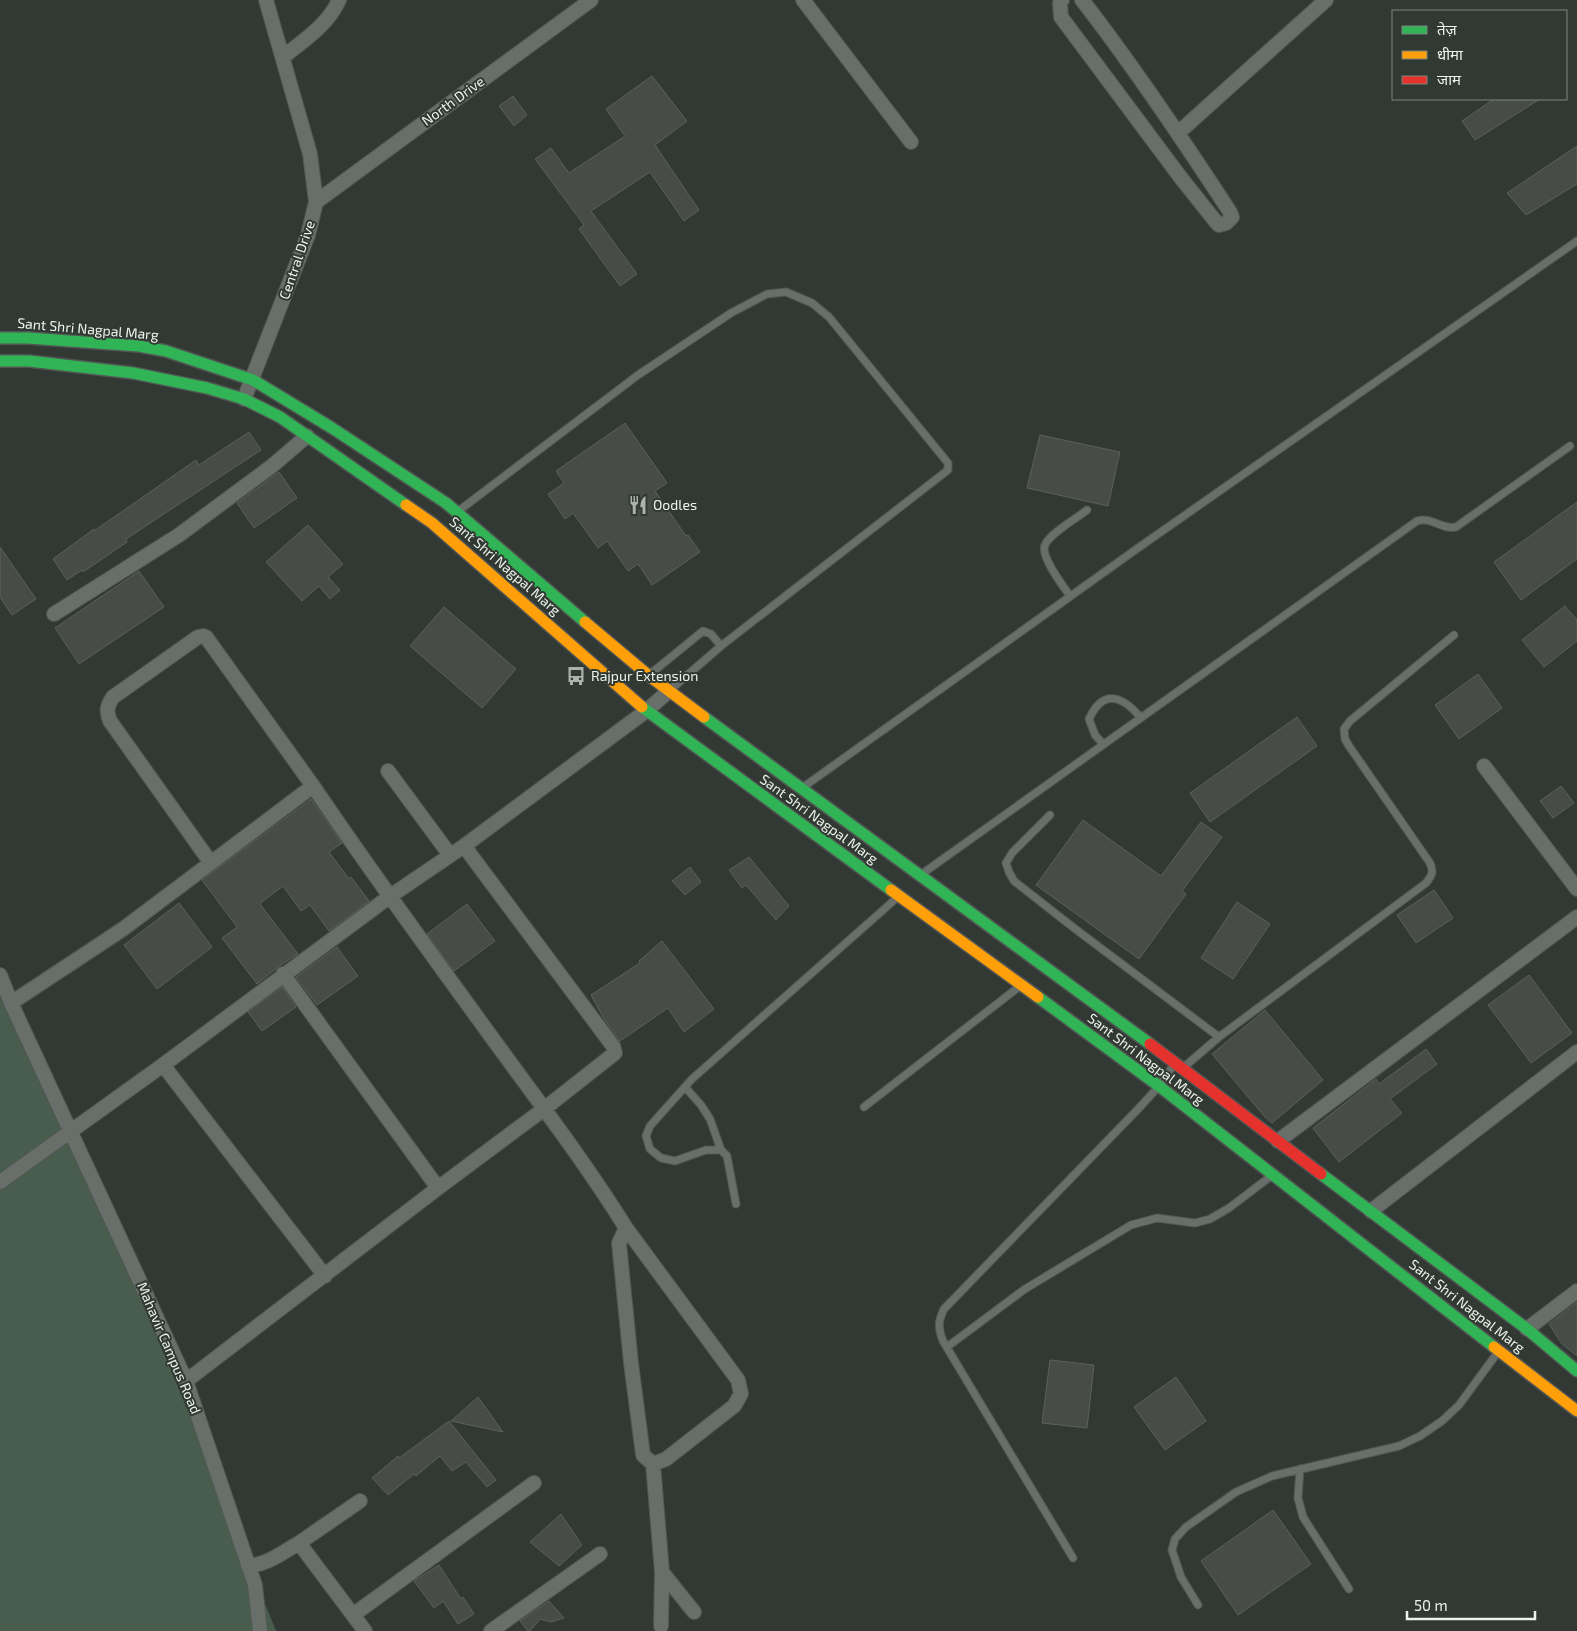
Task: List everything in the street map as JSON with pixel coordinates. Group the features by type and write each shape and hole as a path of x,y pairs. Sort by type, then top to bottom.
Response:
{"main road":[{"name":"Sant Shri Nagpal Marg","path":"0,338 28,338 139,346 166,351 253,380 274,391 332,428 446,503 648,675 800,789 1178,1065 1528,1330 1577,1371"},
{"name":"Sant Shri Nagpal Marg","path":"0,361 28,361 133,372 244,398 280,417 432,523 646,711 1159,1086 1500,1350 1577,1412"},
{"path":"1219,1132 1215,1120 1220,1113 1229,1108 1237,1110"}],"street":[{"name":"Central Drive","path":"244,398 253,380 308,235 316,202 310,154 266,0"},
{"path":"282,57 321,26 334,10 338,0"},
{"name":"North Drive","path":"316,202 591,0"},
{"path":"803,0 911,142"},
{"path":"1062,0 1060,4 1062,17 1210,215 1219,225 1226,223 1232,217 1230,212 1178,133 1082,0"},
{"path":"1178,133 1326,0"},
{"path":"54,614 179,535 272,466 307,436"},
{"path":"211,863 106,713 112,697 203,636 206,637 313,786 389,897 602,1190 626,1228 738,1380 741,1394 734,1406 666,1459 652,1464"},
{"path":"0,1182 163,1065 389,897 464,846 646,711 669,691"},
{"path":"1484,766 1577,889"},
{"path":"388,771 450,855"},
{"path":"11,1004 124,929 313,786"},
{"path":"186,1382 612,1056 615,1050 464,846"},
{"path":"1278,1141 1577,917"},
{"path":"283,974 438,1188"},
{"name":"Mahavir Campus Road","path":"0,975 11,1004 186,1382 255,1585 260,1631"},
{"path":"1371,1211 1577,1052"},
{"path":"163,1065 325,1276"},
{"path":"626,1228 619,1243 631,1363 643,1456 652,1464 662,1572 661,1626"},
{"path":"1528,1330 1577,1291"},
{"path":"353,1615 534,1483"},
{"path":"248,1566 265,1562 299,1543 360,1501"},
{"path":"299,1543 365,1631"},
{"path":"491,1631 600,1554"},
{"path":"662,1572 694,1612"}],"lane":[{"path":"800,789 1070,596 1577,241"},
{"path":"457,512 638,375 731,313 767,294 786,292 812,303 829,317 948,463 948,470 721,646 669,691"},
{"path":"919,876 1417,521 1426,520 1443,527 1456,527 1570,446"},
{"path":"1070,596 1048,561 1044,551 1045,543 1087,510"},
{"path":"648,675 703,631 711,634 721,646"},
{"path":"1073,1558 948,1347 939,1330 939,1319 944,1309 1178,1065 1219,1037 1426,883 1432,876 1433,870 1430,862 1349,746 1345,739 1344,729 1350,721 1454,635"},
{"path":"1103,744 1095,735 1089,719 1095,706 1107,699 1120,699 1131,706 1141,718"},
{"path":"1050,815 1012,853 1006,863 1008,872 1014,881 1219,1037"},
{"path":"722,1150 706,1150 675,1161 661,1158 650,1149 646,1136 650,1126 685,1087 899,896"},
{"path":"864,1107 1021,985"},
{"path":"685,1087 701,1104 710,1119 722,1150 727,1156 736,1204"},
{"path":"948,1347 1025,1289 1131,1225 1156,1218 1195,1223 1210,1219 1229,1208 1273,1174"},
{"path":"1198,1605 1181,1577 1172,1550 1175,1539 1186,1527 1236,1492 1272,1476 1399,1446 1420,1436 1442,1421 1459,1405 1500,1350"},
{"path":"1300,1469 1298,1498 1303,1517 1349,1589"}],"green space":[{"path":"0,985 170,1367 276,1631 0,1631"}],"building":[{"path":"652,76 687,121 655,145 699,210 684,221 650,172 591,211 637,274 620,286 579,229 584,225 535,159 551,148 569,173 625,136 606,109"},
{"path":"513,96 527,115 514,126 499,106"},
{"path":"1493,100 1538,100 1475,140 1462,121"},
{"path":"1577,146 1577,184 1526,215 1507,193"},
{"path":"625,423 667,483 655,491 686,536 688,535 700,552 652,585 638,564 628,571 607,541 598,548 573,513 565,519 548,494 564,483 556,471"},
{"path":"249,432 261,450 126,539 127,542 83,572 82,570 67,580 53,559 196,460 199,465"},
{"path":"1040,435 1120,452 1108,506 1027,488"},
{"path":"279,472 297,498 254,528 237,503"},
{"path":"1577,502 1577,559 1521,600 1494,562"},
{"path":"308,525 343,564 328,577 340,590 330,599 319,586 302,601 266,562"},
{"path":"0,547 36,599 12,615 0,597"},
{"path":"139,571 164,607 79,664 55,628"},
{"path":"1565,606 1577,620 1577,641 1544,667 1522,640"},
{"path":"444,607 516,669 482,708 410,646"},
{"path":"1478,674 1502,708 1459,739 1435,705"},
{"path":"1297,717 1317,746 1210,822 1190,793"},
{"path":"1561,786 1574,803 1553,818 1540,801"},
{"path":"311,799 342,843 329,852 349,879 351,877 369,901 329,931 310,905 301,911 283,886 260,904 298,954 257,984 222,938 237,927 202,880"},
{"path":"1083,820 1161,876 1201,822 1222,837 1182,891 1186,894 1139,959 1036,885"},
{"path":"749,857 789,906 776,920 746,885 742,888 729,870"},
{"path":"690,867 701,882 685,895 672,881"},
{"path":"1434,890 1453,918 1416,943 1397,915"},
{"path":"1237,902 1270,924 1233,979 1201,958"},
{"path":"179,903 212,947 157,989 124,945"},
{"path":"467,904 495,941 454,971 427,934"},
{"path":"662,941 714,1009 684,1032 668,1008 620,1041 604,1019 591,995 640,963 639,961"},
{"path":"337,947 358,976 317,1005 296,977"},
{"path":"1529,975 1572,1033 1531,1063 1488,1005"},
{"path":"282,987 296,1007 262,1031 248,1012"},
{"path":"1265,1010 1323,1080 1272,1123 1212,1054"},
{"path":"1426,1049 1437,1064 1390,1099 1402,1113 1339,1162 1313,1128 1376,1079 1379,1084"},
{"path":"1577,1302 1577,1356 1562,1344 1549,1324"},
{"path":"1050,1360 1094,1365 1087,1428 1042,1423"},
{"path":"1176,1377 1206,1421 1165,1450 1134,1407"},
{"path":"478,1397 503,1432 451,1421"},
{"path":"449,1421 496,1480 487,1487 466,1462 452,1471 440,1456 416,1476 414,1474 388,1495 372,1478 398,1456 399,1458"},
{"path":"1273,1510 1311,1564 1238,1615 1201,1561"},
{"path":"561,1514 582,1545 559,1566 530,1542"},
{"path":"439,1565 461,1599 463,1597 474,1614 458,1624 443,1601 434,1608 414,1581"},
{"path":"549,1601 564,1618 551,1622 540,1619 528,1631 520,1621"}],"traffic: fast":[{"path":"0,338 28,338 139,346 166,351 253,380 332,428 446,503 585,622"},
{"path":"0,361 29,361 133,373 207,388 244,399 280,417 406,505"},
{"path":"642,707 891,890"},
{"path":"704,717 1150,1044"},
{"path":"1038,997 1159,1086 1494,1347"},
{"path":"1321,1174 1527,1329 1577,1371"}],"traffic: slow":[{"path":"406,505 432,523 642,707"},
{"path":"585,622 648,675 704,717"},
{"path":"891,890 1038,997"},
{"path":"1494,1347 1577,1411"}],"traffic: jam":[{"path":"1150,1044 1321,1174"}],"place":[{"name":"Oodles","path":"638,505"},
{"name":"Rajpur Extension","path":"576,676"}]}
